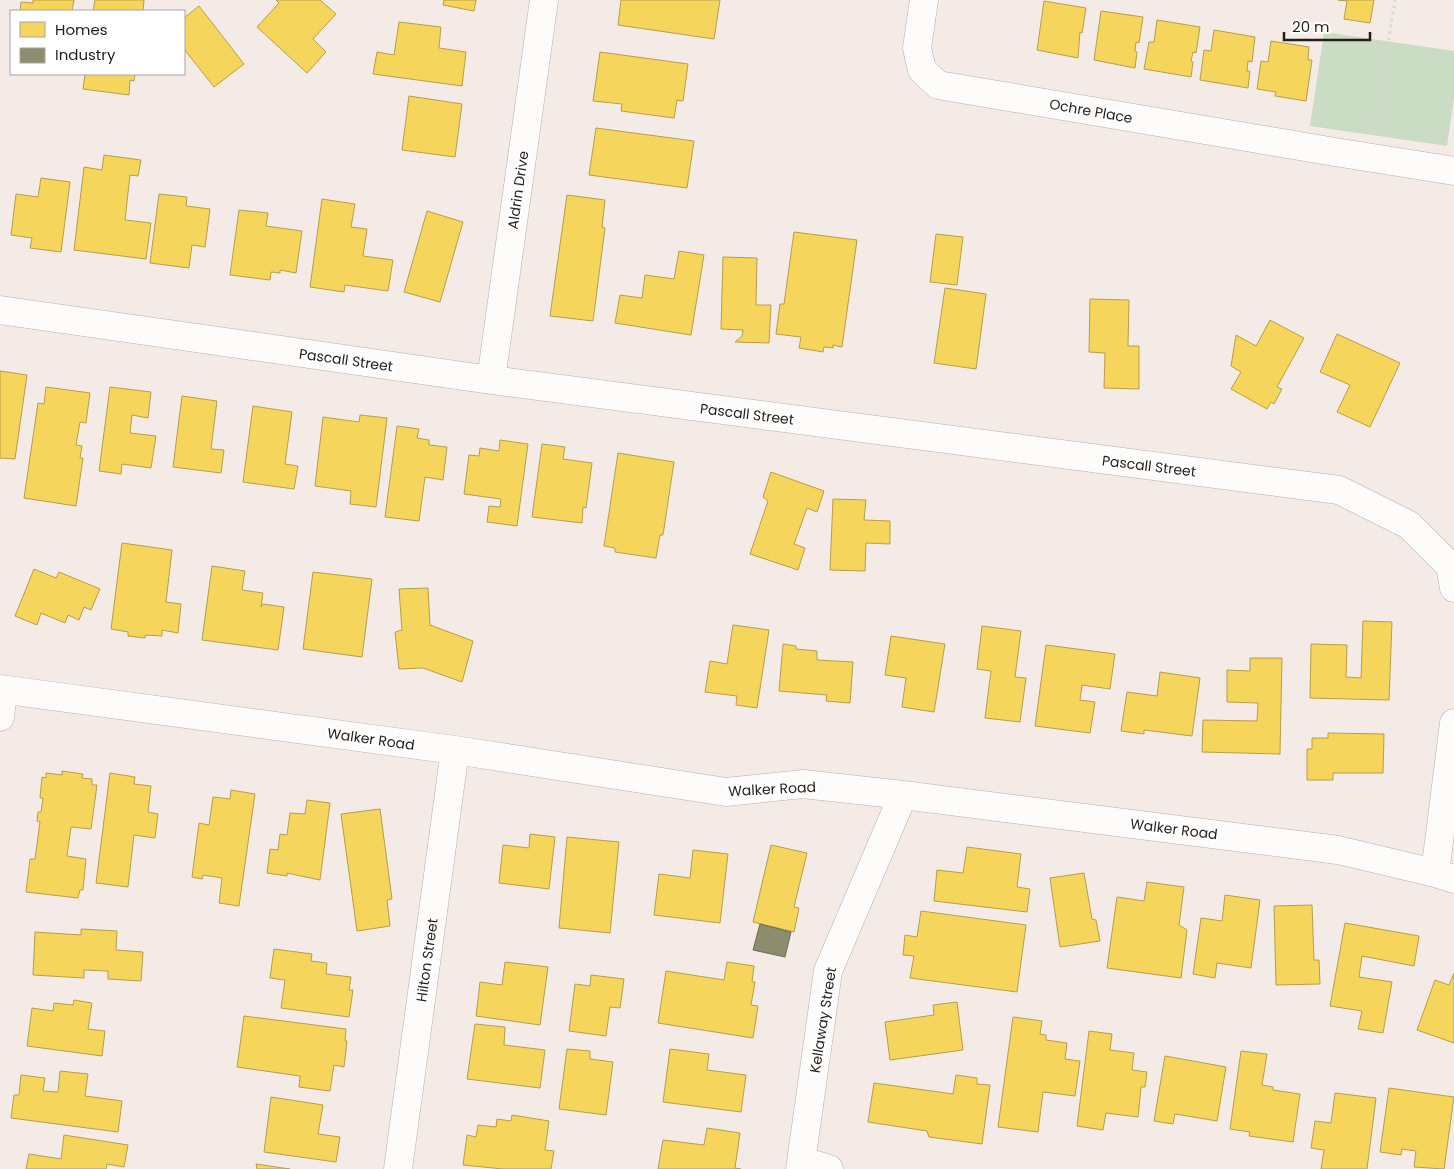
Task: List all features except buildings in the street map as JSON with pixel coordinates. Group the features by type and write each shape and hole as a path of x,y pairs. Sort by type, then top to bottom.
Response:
{"street":[{"name":"Aldrin Drive","path":"491,380 544,0"},
{"name":"Ochre Place","path":"924,0 917,48 922,70 938,85 1454,171"},
{"name":"Pascall Street","path":"0,310 491,380 1340,490 1409,525 1453,573"},
{"path":"0,717 2,689"},
{"name":"Walker Road","path":"2,689 455,750 726,792 803,784 1338,850 1444,876"},
{"path":"1444,876 1454,723"},
{"name":"Hilton Street","path":"398,1169 455,750"},
{"name":"Kellaway Street","path":"801,1165 828,971 902,795"},
{"path":"801,1165 829,1169"}],"path":[{"path":"1373,135 1394,0"}],"green space":[{"path":"1324,32 1454,51 1454,98 1447,146 1310,126"}]}
